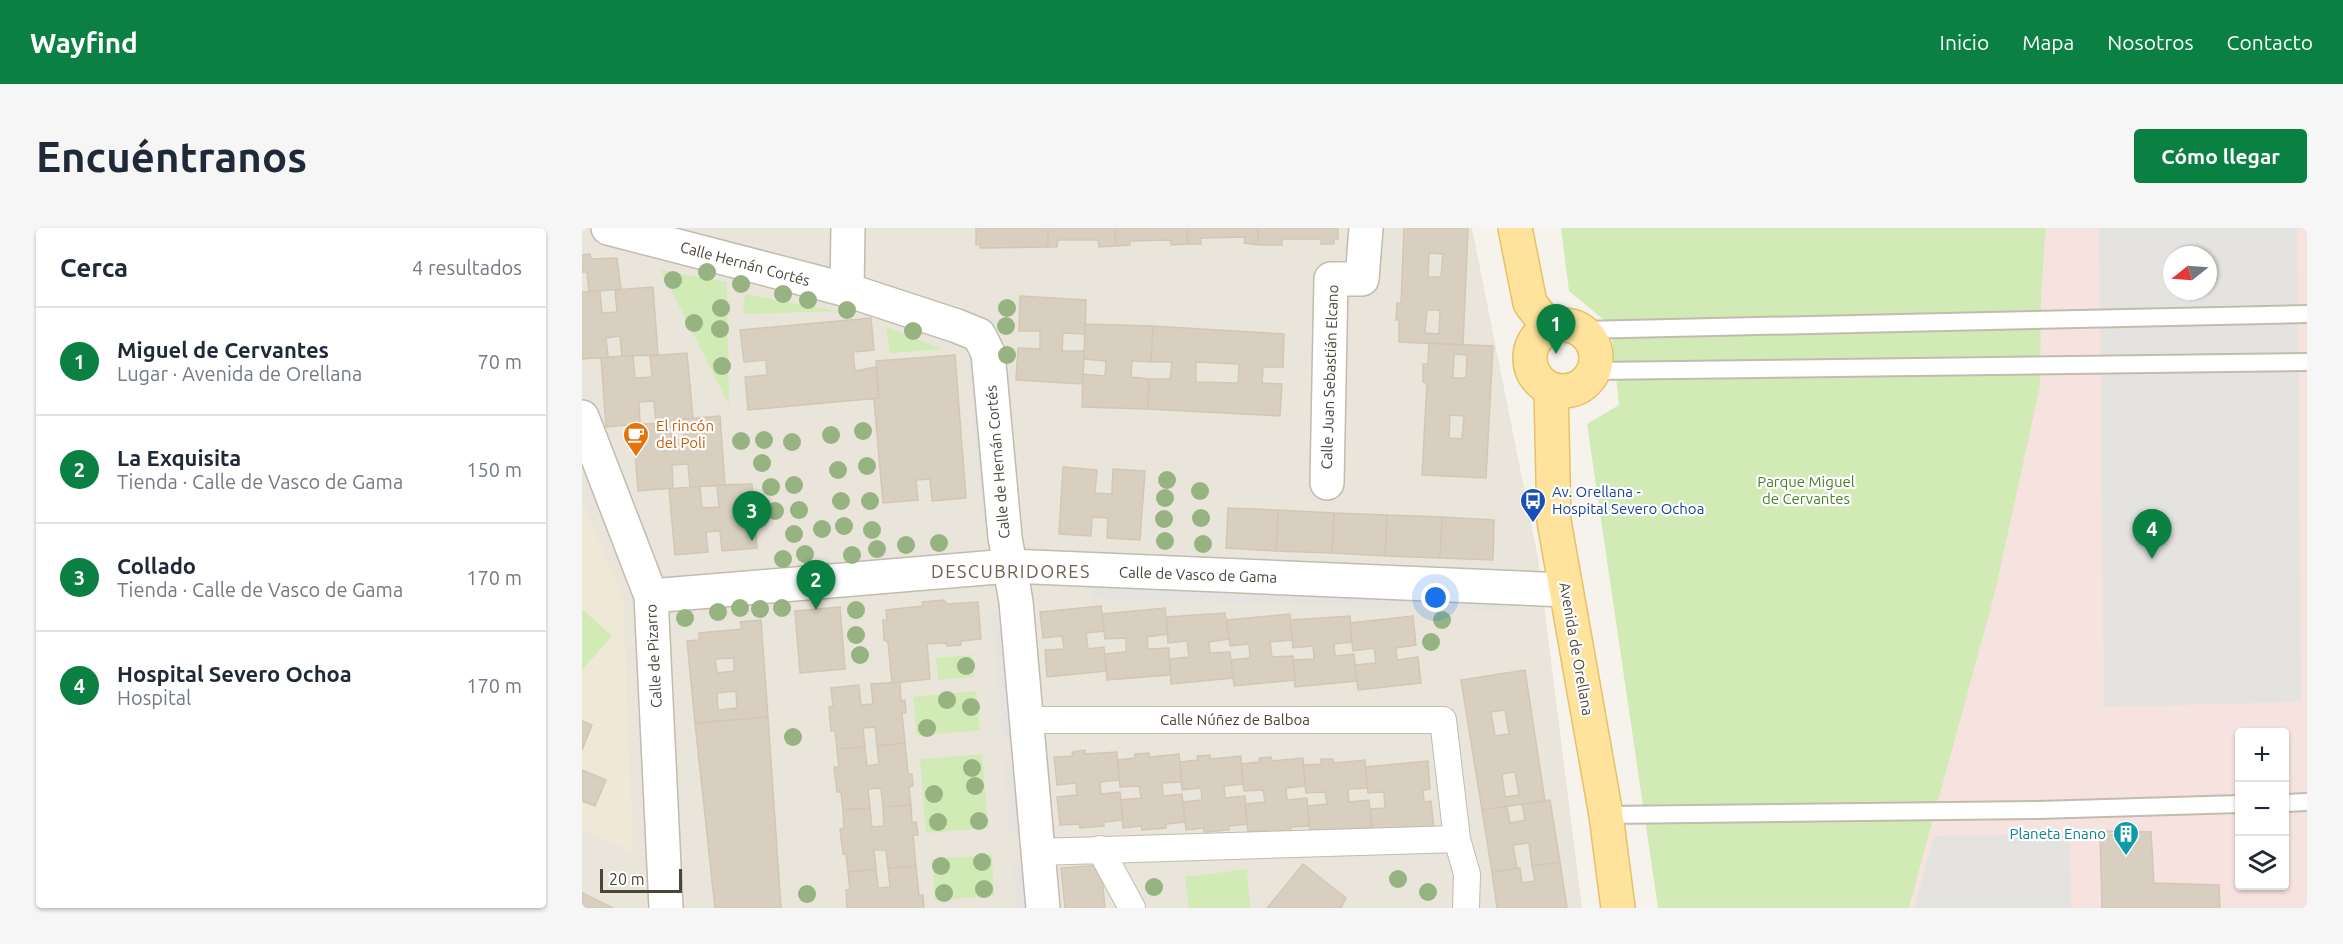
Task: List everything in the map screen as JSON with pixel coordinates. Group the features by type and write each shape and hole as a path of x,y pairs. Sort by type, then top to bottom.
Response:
{"main road":[{"path":"1515,228 1530,303 1549,328"},
{"path":"1560,324 1571,325 1581,330 1590,337 1595,346 1597,357 1594,371 1582,386 1572,390 1562,392 1541,383 1534,375 1530,353 1540,334 1560,324"},
{"name":"Avenida de Orellana","path":"1551,389 1554,521 1606,815 1618,908"}],"street":[{"name":"Calle Hernán Cortés","path":"608,228 847,290"},
{"path":"847,290 848,228"},
{"name":"Calle Juan Sebastián Elcano","path":"1327,483 1331,279 1362,279 1366,228"},
{"name":"Calle de Hernán Cortés","path":"847,290 979,335 988,353 1008,567 1016,602 1028,720 1043,908"},
{"name":"Calle de Pizarro","path":"582,417 651,596 666,908"},
{"name":"Calle de Vasco de Gama","path":"651,596 1008,567 1565,590"},
{"name":"Calle Núñez de Balboa","path":"1028,720 1443,720 1457,840"},
{"path":"1038,852 1457,840 1467,874 1466,908"},
{"path":"1100,849 1132,908"}],"lane":[{"path":"1581,330 2307,314"},
{"path":"1594,371 2307,362"},
{"path":"2289,803 2307,802"},
{"path":"1606,815 2038,810 2235,804"}],"shaded area":[{"path":"582,228 1472,228 1538,558 1582,908 582,908"},
{"path":"2046,228 2307,228 2307,908 1909,908 1942,788 2041,297"},
{"path":"2099,228 2297,228 2301,702 2104,707"},
{"path":"979,360 995,527 983,523 968,361"},
{"path":"582,499 623,599 633,852 582,829"},
{"path":"1084,581 1500,594 1509,611 1094,598"},
{"path":"992,611 1009,618 1019,746 1002,737"},
{"path":"1004,760 1021,769 1026,842 1010,833"},
{"path":"2070,834 2071,908 1914,908 1934,836"},
{"path":"1013,861 1028,868 1032,908 1017,908"}],"green space":[{"name":"Parque Miguel de Cervantes","path":"1561,228 2046,228 2041,297 2040,386 1995,592 1909,908 1658,908 1587,424 1619,405 1611,329 1610,325 1569,291"},
{"path":"661,270 727,282 729,405"},
{"path":"745,294 837,311 743,314"},
{"path":"886,327 943,349 890,353"},
{"path":"582,609 612,636 582,670"},
{"path":"972,655 974,677 938,680 936,658"},
{"path":"976,691 980,730 917,736 913,697"},
{"path":"982,754 988,828 926,833 920,759"},
{"path":"992,855 994,896 935,900 932,859"},
{"path":"1247,869 1250,908 1189,908 1185,877"}],"building":[{"path":"976,228 1048,228 1048,247 980,248 980,244 976,245"},
{"path":"1048,228 1115,228 1116,246 1099,247 1098,240 1058,240 1057,247 1048,247"},
{"path":"1115,228 1187,228 1188,244 1171,245 1171,240 1130,241 1130,245 1116,246"},
{"path":"1187,228 1258,228 1258,245 1244,243 1245,237 1200,238 1201,244 1188,244"},
{"path":"1258,228 1338,228 1338,239 1334,239 1334,244 1321,244 1321,239 1282,239 1282,245 1258,245"},
{"path":"1404,228 1468,228 1463,345 1399,342 1399,320 1396,320 1397,303 1401,304","holes":["1429,253 1443,254 1441,277 1428,277","1427,310 1440,310 1439,334 1425,333"]},
{"path":"590,254 591,259 617,258 621,289 589,292 587,272 582,272 582,255"},
{"path":"653,287 658,355 622,356 620,336 606,338 608,357 582,359 582,292 600,291 602,313 617,312 615,290"},
{"path":"1020,296 1086,300 1085,334 1063,333 1062,351 1084,351 1083,384 1016,380 1018,348 1040,349 1040,331 1019,331"},
{"path":"871,318 874,350 853,352 855,371 876,367 879,398 748,410 745,377 767,375 766,360 744,362 740,330"},
{"path":"1085,324 1153,326 1151,362 1132,361 1131,377 1149,379 1148,409 1082,407 1083,374 1105,376 1106,361 1084,359"},
{"path":"1153,326 1284,334 1283,367 1263,367 1262,383 1282,384 1280,416 1148,409 1149,379 1170,379 1172,362 1151,362","holes":["1196,362 1239,364 1238,383 1196,382"]},
{"path":"1429,343 1493,346 1486,478 1422,475 1427,383 1423,382 1423,364 1428,364","holes":["1454,354 1467,355 1466,378 1453,378","1450,415 1464,416 1462,439 1449,438"]},
{"path":"687,353 693,418 656,423 654,401 639,402 640,424 606,427 601,358 633,355 635,378 652,377 650,356"},
{"path":"955,355 966,498 932,501 930,479 916,480 918,500 883,503 874,399 879,398 876,361"},
{"path":"720,416 725,485 690,487 688,464 672,465 673,488 638,491 633,425 670,422 672,441 684,439 682,419"},
{"path":"1063,467 1097,470 1095,493 1112,494 1113,469 1145,471 1140,540 1107,538 1108,518 1092,517 1091,536 1059,534"},
{"path":"752,484 757,548 722,551 720,531 706,532 708,552 675,555 669,489 700,486 702,508 719,507 717,485"},
{"path":"1228,508 1278,510 1276,551 1226,548"},
{"path":"1278,510 1334,513 1332,553 1276,551"},
{"path":"1334,513 1387,515 1385,556 1332,553"},
{"path":"1387,515 1442,517 1440,558 1385,556"},
{"path":"1442,517 1494,520 1493,560 1440,558"},
{"path":"944,600 947,604 978,602 981,639 961,641 961,645 927,644 930,679 892,683 888,642 884,640 883,620 887,620 886,610 923,606 922,602"},
{"path":"1101,606 1104,631 1086,633 1088,649 1104,647 1106,671 1047,677 1045,650 1064,649 1062,636 1043,638 1040,612"},
{"path":"840,607 845,669 800,673 795,611"},
{"path":"1165,608 1168,634 1147,637 1148,649 1169,648 1170,675 1107,680 1105,654 1126,652 1126,638 1105,639 1102,614"},
{"path":"1225,613 1229,639 1209,642 1210,653 1230,652 1233,678 1171,684 1170,659 1189,657 1187,641 1168,643 1166,617"},
{"path":"1290,614 1292,640 1270,642 1272,657 1293,656 1295,680 1234,686 1231,660 1250,658 1249,644 1230,646 1227,620"},
{"path":"1350,616 1352,642 1334,644 1335,656 1354,654 1357,681 1295,687 1293,660 1314,659 1313,646 1293,648 1290,620"},
{"path":"1413,616 1416,645 1396,648 1397,660 1418,657 1421,683 1358,690 1355,665 1376,663 1374,648 1353,651 1350,623"},
{"path":"761,620 768,717 695,723 687,641 699,640 699,633 742,629 740,622","holes":["734,658 734,671 717,673 715,659","736,691 737,708 718,710 717,693"]},
{"path":"1525,670 1545,801 1482,810 1461,680","holes":["1505,710 1509,734 1495,736 1491,712","1515,772 1519,795 1505,797 1502,774"]},
{"path":"900,682 901,701 905,700 906,713 902,713 905,743 877,746 875,727 863,728 865,747 837,749 835,731 831,731 829,707 833,706 831,688 859,685 861,705 873,704 871,684"},
{"path":"768,717 781,908 715,908 695,723"},
{"path":"582,721 592,725 582,750"},
{"path":"905,743 908,774 912,774 913,786 909,787 911,805 883,807 881,788 868,789 870,808 843,810 841,792 837,792 834,767 839,767 837,749 865,747 867,766 879,764 877,746"},
{"path":"1085,750 1085,754 1117,752 1119,780 1100,782 1101,794 1120,792 1123,820 1104,822 1104,826 1080,828 1079,824 1060,825 1057,797 1077,795 1076,783 1057,785 1054,757 1073,756 1072,752"},
{"path":"1149,753 1149,757 1179,754 1182,782 1162,783 1163,796 1182,794 1185,822 1166,824 1166,828 1142,830 1141,826 1123,828 1121,800 1141,798 1139,786 1120,787 1118,760 1135,758 1135,754"},
{"path":"1210,755 1210,759 1241,756 1243,784 1224,786 1225,798 1245,796 1247,824 1229,826 1229,830 1204,832 1204,828 1186,830 1183,802 1202,800 1201,788 1182,790 1180,762 1198,760 1197,756"},
{"path":"1271,757 1272,761 1303,758 1305,786 1286,788 1287,800 1307,798 1309,826 1291,827 1291,832 1266,834 1266,830 1248,832 1245,804 1265,802 1263,790 1244,791 1241,764 1259,762 1259,758"},
{"path":"1321,759 1333,759 1334,763 1365,760 1367,788 1348,789 1349,802 1369,800 1372,828 1353,829 1354,834 1310,833 1308,806 1327,804 1325,792 1306,793 1303,765 1321,764"},
{"path":"1428,761 1430,789 1423,790 1424,802 1431,801 1434,829 1372,835 1370,809 1385,808 1384,792 1368,793 1365,767"},
{"path":"582,770 606,780 595,806 582,801"},
{"path":"1550,800 1560,862 1532,866 1529,843 1513,845 1517,868 1492,872 1482,810 1507,806 1510,823 1525,820 1522,804"},
{"path":"911,805 912,823 916,822 918,835 913,835 916,866 888,868 886,850 874,850 876,869 848,872 840,829 844,828 843,810 870,808 872,827 884,826 883,807"},
{"name":"Planeta Enano","path":"2100,831 2151,832 2154,883 2219,885 2220,908 2102,908"},
{"path":"1560,862 1567,908 1497,908 1492,872 1520,868 1522,883 1535,881 1532,866"},
{"path":"1303,864 1346,898 1341,908 1267,908"},
{"path":"1101,865 1105,908 1065,908 1061,868"},
{"path":"916,866 919,896 923,895 924,908 847,908 846,890 850,890 848,872 876,869 878,888 890,887 888,868"},
{"path":"582,893 613,908 582,908"}],"place":[{"name":"Miguel de Cervantes","path":"1556,354"},
{"name":"El rincón del Poli","path":"636,458"},
{"name":"Av. Orellana - Hospital Severo Ochoa","path":"1533,524"},
{"name":"Collado","path":"752,541"},
{"name":"Hospital Severo Ochoa","path":"2152,559"},
{"name":"La Exquisita","path":"816,610"},
{"name":"Planeta Enano","path":"2126,857"}],"district":[{"name":"DESCUBRIDORES","path":"1011,572"}]}
